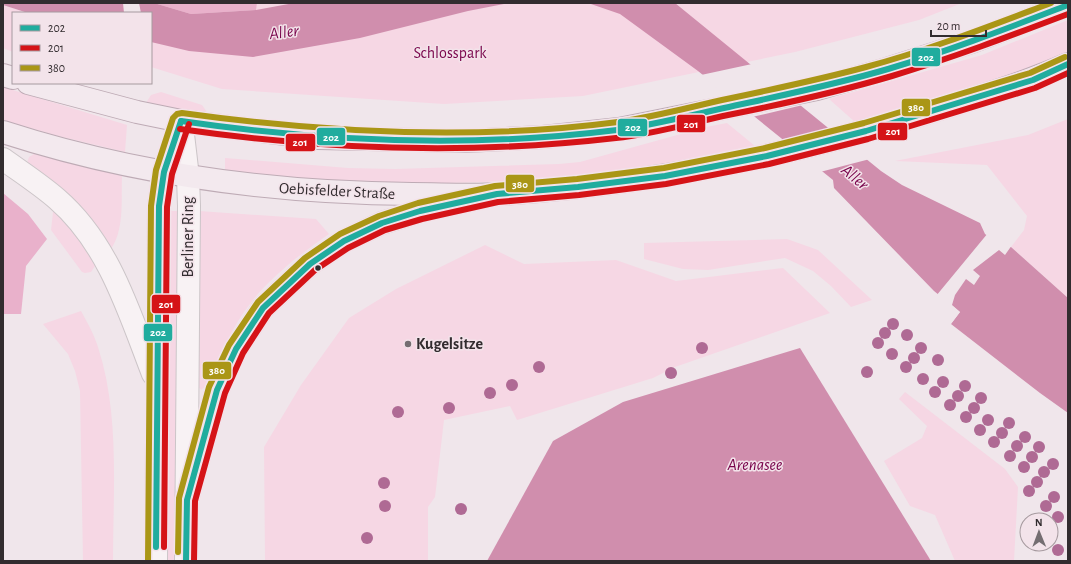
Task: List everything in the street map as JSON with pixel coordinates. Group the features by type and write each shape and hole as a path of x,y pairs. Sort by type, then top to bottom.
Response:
{"main road":[{"path":"32,84 137,112 181,121 318,138 466,141 543,137 619,129 817,89 974,42 1068,5"},
{"name":"Oebisfelder Straße","path":"3,132 57,149 133,167 188,177 264,187 349,194 497,194 578,187 665,176 767,156 866,131 1033,80 1068,64"},
{"name":"Berliner Ring","path":"156,561 159,206 164,172 181,121"},
{"name":"Berliner Ring","path":"181,121 188,177 186,561"},
{"path":"3,159 58,199 85,230 109,265 157,385"},
{"path":"187,500 217,390 236,348 263,308 310,264 344,241 382,223 420,211 497,194"}],"green space":[{"name":"Schlosspark","path":"122,3 962,3 919,20 795,52 583,96 444,104 222,89 152,67 152,12"},
{"path":"3,5 25,12 12,12 12,52 3,48"},
{"path":"1068,20 1068,52 999,81 855,122 829,99 982,55"},
{"path":"3,87 127,125 125,152 58,136 3,120"},
{"path":"161,92 202,105 209,115 146,103 151,95"},
{"path":"1068,119 1068,298 1011,247 1024,230 1027,216 987,165 895,161 1028,135"},
{"path":"727,123 755,146 690,160 624,170 558,177 492,182 358,182 291,178 225,171 225,158 348,168 395,169 559,164 580,162 706,127"},
{"path":"34,154 122,176 120,226 118,235 109,252 27,163 29,157"},
{"path":"54,203 99,260 91,272 82,272 51,230"},
{"path":"170,211 178,211 177,561 167,561"},
{"path":"199,211 316,219 329,234 299,256 261,290 245,310 232,331 206,386 201,390 198,386"},
{"path":"787,239 818,250 872,300 851,307 831,286 813,271 785,258 708,270 683,269 644,259 644,243"},
{"path":"485,245 524,264 616,260 676,281 783,268 830,313 675,367 653,378 517,420 510,406 444,420 435,497 428,507 428,561 265,561 264,447 301,385 349,318 396,289"},
{"path":"81,311 98,347 110,399 114,453 113,561 83,561 80,391 75,371 68,354 43,324"},
{"path":"905,392 1005,469 1018,487 1014,561 955,561 935,515 910,506 884,461 922,438 927,426 899,399"}],"shaded area":[{"path":"154,3 257,3 256,10 191,14"},
{"path":"3,193 28,214 47,239 26,266 21,314 3,314"}],"water":[{"name":"Aller","path":"3,3 154,3 191,14 256,10 294,3 509,3 468,11 360,38 253,57 189,51 152,42 152,12 25,12 3,5"},
{"name":"Aller","path":"588,3 675,3 881,171 902,185 980,223 985,234 1005,248 1011,247 1068,298 1068,413 951,324 960,312 934,291 834,188 833,180 698,71 620,14"},
{"name":"Arenasee","path":"800,348 931,561 487,561 553,441 623,402"}],"pier":[{"path":"123,3 139,3 141,12 124,12"},
{"path":"752,64 803,105 752,117 701,75"},
{"path":"831,128 870,159 820,172 780,140"},
{"path":"988,233 1005,246 1012,245 1005,255 999,250 973,270 980,276 974,285 966,279 955,295 952,305 960,312 950,325 957,313 936,296"}],"transit line":[{"name":"380","path":"148,561 151,206 156,170 173,118 177,114 182,113 290,126 345,130 454,133 564,128 618,122 644,118 812,81 866,67 936,45 1051,3"},
{"name":"202","path":"181,121 289,134 399,140 453,141 508,139 563,136 617,130 644,126 868,75 956,47 1068,5"},
{"name":"201","path":"180,129 289,142 398,148 507,147 616,138 658,131 872,82 1003,39 1068,14"},
{"name":"380","path":"178,552 179,498 209,387 229,345 258,302 305,258 340,234 379,216 418,203 495,186 577,179 664,168 765,148 864,123 1030,73 1065,57"},
{"name":"202","path":"186,561 187,500 217,390 236,349 263,308 310,264 344,241 382,223 420,211 497,194 578,187 665,176 767,156 866,131 1033,80 1068,64"},
{"name":"201","path":"194,561 195,501 225,393 243,353 269,313 315,270 348,248 385,230 422,219 498,202 579,195 666,184 769,164 868,139 1035,88 1068,73"},
{"name":"202","path":"156,547 159,206 164,172 181,121"},
{"name":"201","path":"164,547 167,207 172,174 189,124"}],"place":[{"name":"Kugelsitze","path":"408,344"}]}
